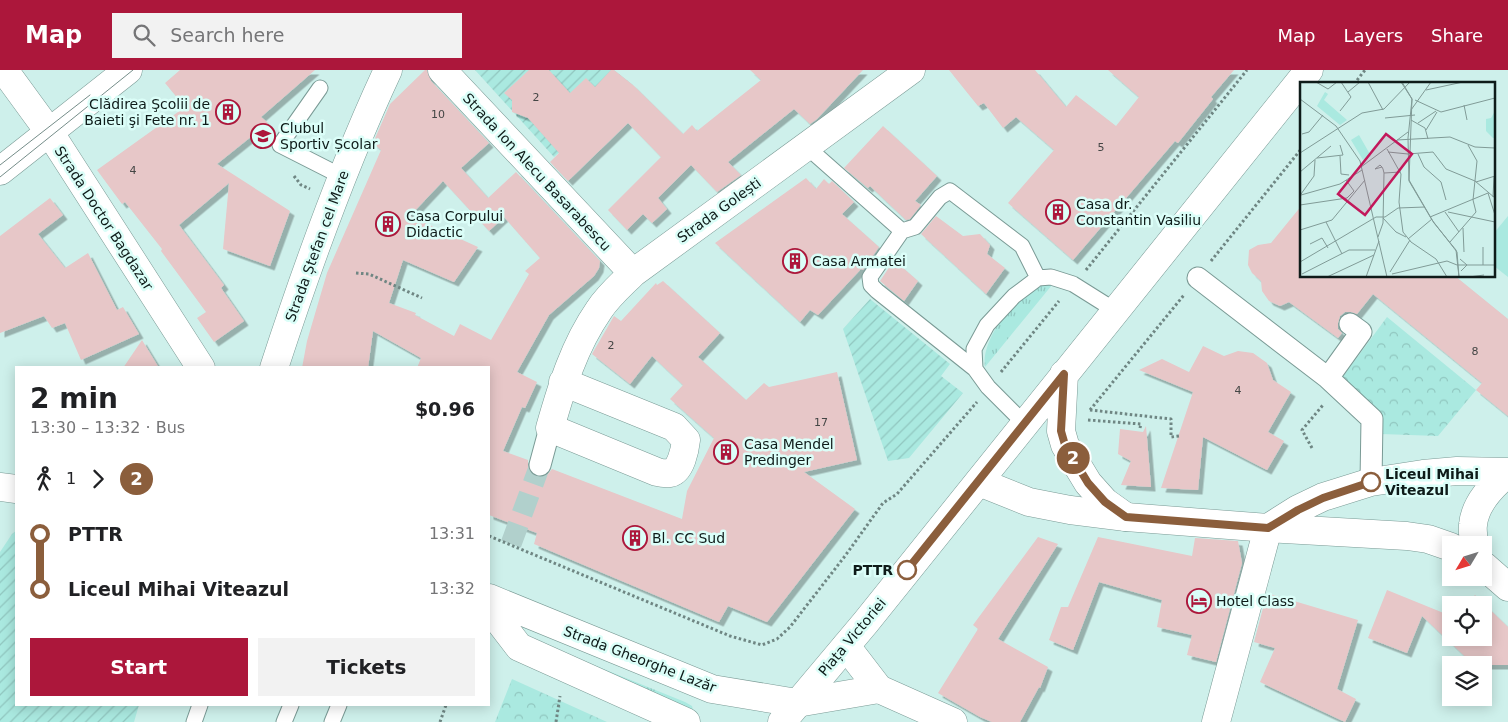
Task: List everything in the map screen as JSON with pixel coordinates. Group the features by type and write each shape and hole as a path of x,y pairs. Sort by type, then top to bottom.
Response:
{"main road":[{"name":"Strada Doctor Bagdazar","path":"4,70 50,133 200,366"},
{"path":"0,171 128,70"},
{"name":"Strada Ștefan cel Mare","path":"275,366 311,258 388,70"},
{"name":"Strada Ion Alecu Basarabescu","path":"442,70 633,273"},
{"name":"Strada Golești","path":"550,428 563,382 578,344 599,309 633,273 911,70"},
{"name":"Piața Victoriei","path":"789,713 979,482 1309,70"},
{"path":"1064,374 1061,431 1065,445 1088,483 1105,502 1126,517"},
{"path":"550,428 657,472 664,473 670,473 677,468 686,445 684,436 674,427 563,382"},
{"path":"1216,722 1268,528 1323,498 1371,482 1457,471 1508,472"},
{"path":"1474,536 1473,525 1477,509 1486,494 1508,472"},
{"path":"979,482 1029,502 1070,510 1126,517 1268,528 1407,536 1428,539 1442,544"},
{"path":"0,487 15,489"},
{"path":"1492,573 1508,587"},
{"name":"Strada Gheorghe Lazăr","path":"490,598 712,689 789,713 879,689"},
{"path":"490,609 519,647 686,722"},
{"path":"846,646 879,689 953,722"}],"street":[{"path":"1198,278 1332,382 1372,419 1371,482"},
{"path":"1332,382 1361,332 1350,324"},
{"path":"540,465 550,428"}],"lane":[{"path":"320,88 280,145 343,177"},
{"path":"807,147 902,231"},
{"path":"1025,424 988,387 975,369 871,285 870,277 902,231 915,227 940,197 950,191 1022,246 1038,278"},
{"path":"975,369 974,349 987,325 1014,296 1038,278 1051,277 1073,284 1116,311"},
{"path":"194,722 200,706"},
{"path":"284,722 290,706"},
{"path":"332,722 339,706"}],"path":[{"path":"490,536 730,636 762,645 777,639 790,627 883,503 897,494 1096,259 1247,70"},
{"path":"1356,82 1365,70"},
{"path":"1179,436 1171,436 1171,419 1089,410 1300,150"},
{"path":"356,274 369,274 422,298"},
{"path":"1312,448 1302,430 1332,382"},
{"path":"1082,420 1141,424 1140,428"},
{"path":"556,722 560,696"},
{"path":"440,722 446,706"}],"green space":[{"path":"475,70 614,70 633,85 554,157"},
{"path":"1508,216 1508,277 1496,268 1496,231"},
{"path":"1048,283 1052,285 985,367 985,355 989,342 1004,316 1026,294"},
{"path":"870,299 950,364 941,376 963,393 909,458 888,461 843,329"},
{"path":"1387,317 1476,390 1438,436 1381,434 1382,413 1342,378"},
{"path":"15,532 15,706 139,706 134,722 0,722 0,552"},
{"path":"559,651 685,702 692,706 693,710 689,711"},
{"path":"512,679 607,722 495,722"}],"building":[{"path":"180,70 315,70 261,117 268,123 217,164 290,211 270,266 223,249 229,183 179,225 224,285 221,288 244,321 214,342 197,318 206,312 161,251 162,249 125,202 122,204 97,170 185,107 165,83"},
{"path":"427,70 431,81 489,143 461,168 488,198 516,172 600,261 599,268 594,276 549,315 517,372 537,382 525,408 522,407 503,451 528,460 528,468 537,477 543,477 552,469 682,519 687,491 714,438 670,399 683,385 652,356 630,384 592,354 614,316 621,321 656,283 657,285 663,281 720,333 698,357 746,400 764,383 769,387 837,372 857,460 804,472 855,509 767,622 728,606 719,622 534,544 537,533 490,515 490,366 418,366 421,358 373,331 368,366 302,366 307,341 327,273 381,150 373,143 390,104","holes":["443,181 489,231 504,217 540,258 525,271 529,274 491,340 460,324 454,336 415,315 416,313 389,303 403,260 454,282 478,247 410,216"]},
{"path":"529,70 549,70 570,93 586,78 595,87 611,70 614,70 633,85 683,134 692,125 697,131 761,80 750,70 863,70 810,124 794,109 728,162 741,175 717,192 691,165 658,198 667,209 652,223 643,214 627,230 608,210 661,157 628,123 568,181 550,162 559,153 528,118 512,112 512,100 504,93"},
{"path":"949,70 1035,70 1066,107 1076,95 1116,126 1139,97 1108,70 1234,70 1211,97 1213,99 1178,143 1175,141 1073,260 1008,203 1054,150 1016,117 1003,128 984,103 978,106"},
{"path":"883,126 937,176 915,201 921,205 910,219 906,220 870,186 868,188 844,168"},
{"name":"Casa Armatei","path":"806,178 816,189 824,179 829,184 832,181 854,202 842,214 879,247 863,270 861,269 818,315 810,310 800,322 715,243"},
{"path":"50,198 63,215 38,234 65,268 88,253 117,310 123,307 139,334 81,360 65,323 52,328 44,316 0,333 0,236"},
{"path":"1300,207 1300,278 1457,278 1508,319 1508,416 1476,390 1482,383 1373,294 1357,314 1345,312 1340,316 1338,329 1342,333 1338,338 1289,302 1280,306 1269,301 1262,291 1261,281 1252,273 1248,265 1249,250 1258,245 1271,243"},
{"path":"936,216 963,236 980,234 990,245 987,254 1005,268 986,294 921,234"},
{"path":"894,260 918,281 904,301 880,281"},
{"path":"142,340 158,366 124,366"},
{"path":"1203,346 1224,356 1238,351 1253,353 1267,363 1273,380 1291,392 1268,432 1284,441 1267,470 1203,437 1198,490 1161,488 1193,392 1139,370 1162,359 1189,372"},
{"path":"1146,426 1151,487 1121,485 1131,461 1118,454 1120,429 1143,432"},
{"path":"1038,537 1058,544 998,639 1048,667 1040,688 1020,722 992,722 938,693 978,629 973,625"},
{"path":"1098,537 1192,556 1195,538 1238,541 1242,563 1216,662 1187,655 1192,635 1157,627 1162,600 1099,582 1073,650 1049,640 1061,607 1068,607"},
{"path":"1387,590 1442,612 1442,635 1422,616 1407,653 1368,638"},
{"path":"1267,593 1358,620 1337,689 1356,699 1345,722 1260,682 1275,648 1254,642"},
{"path":"1492,611 1508,627 1508,665 1492,665 1492,656 1464,656 1454,646 1492,646"}],"tunnel":[{"path":"511,544 540,465"}],"tram line":[{"path":"0,177 133,70"},
{"path":"0,165 90,95"}],"bus line":[{"name":"2","path":"907,570 1064,374 1061,431 1065,445 1088,483 1105,502 1126,517 1268,528 1323,498 1371,482"}],"place":[{"name":"Clădirea Şcolii de Baieti şi Fete nr. 1","path":"228,112"},
{"name":"Clubul Sportiv Școlar","path":"263,136"},
{"name":"Casa dr. Constantin Vasiliu","path":"1058,212"},
{"name":"Casa Corpului Didactic","path":"388,224"},
{"name":"Casa Armatei","path":"795,261"},
{"name":"Casa Mendel Predinger","path":"726,452"},
{"name":"Liceul Mihai Viteazul","path":"1371,482"},
{"name":"Bl. CC Sud","path":"635,538"},
{"name":"PTTR","path":"907,570"},
{"name":"Hotel Class","path":"1199,601"}]}
